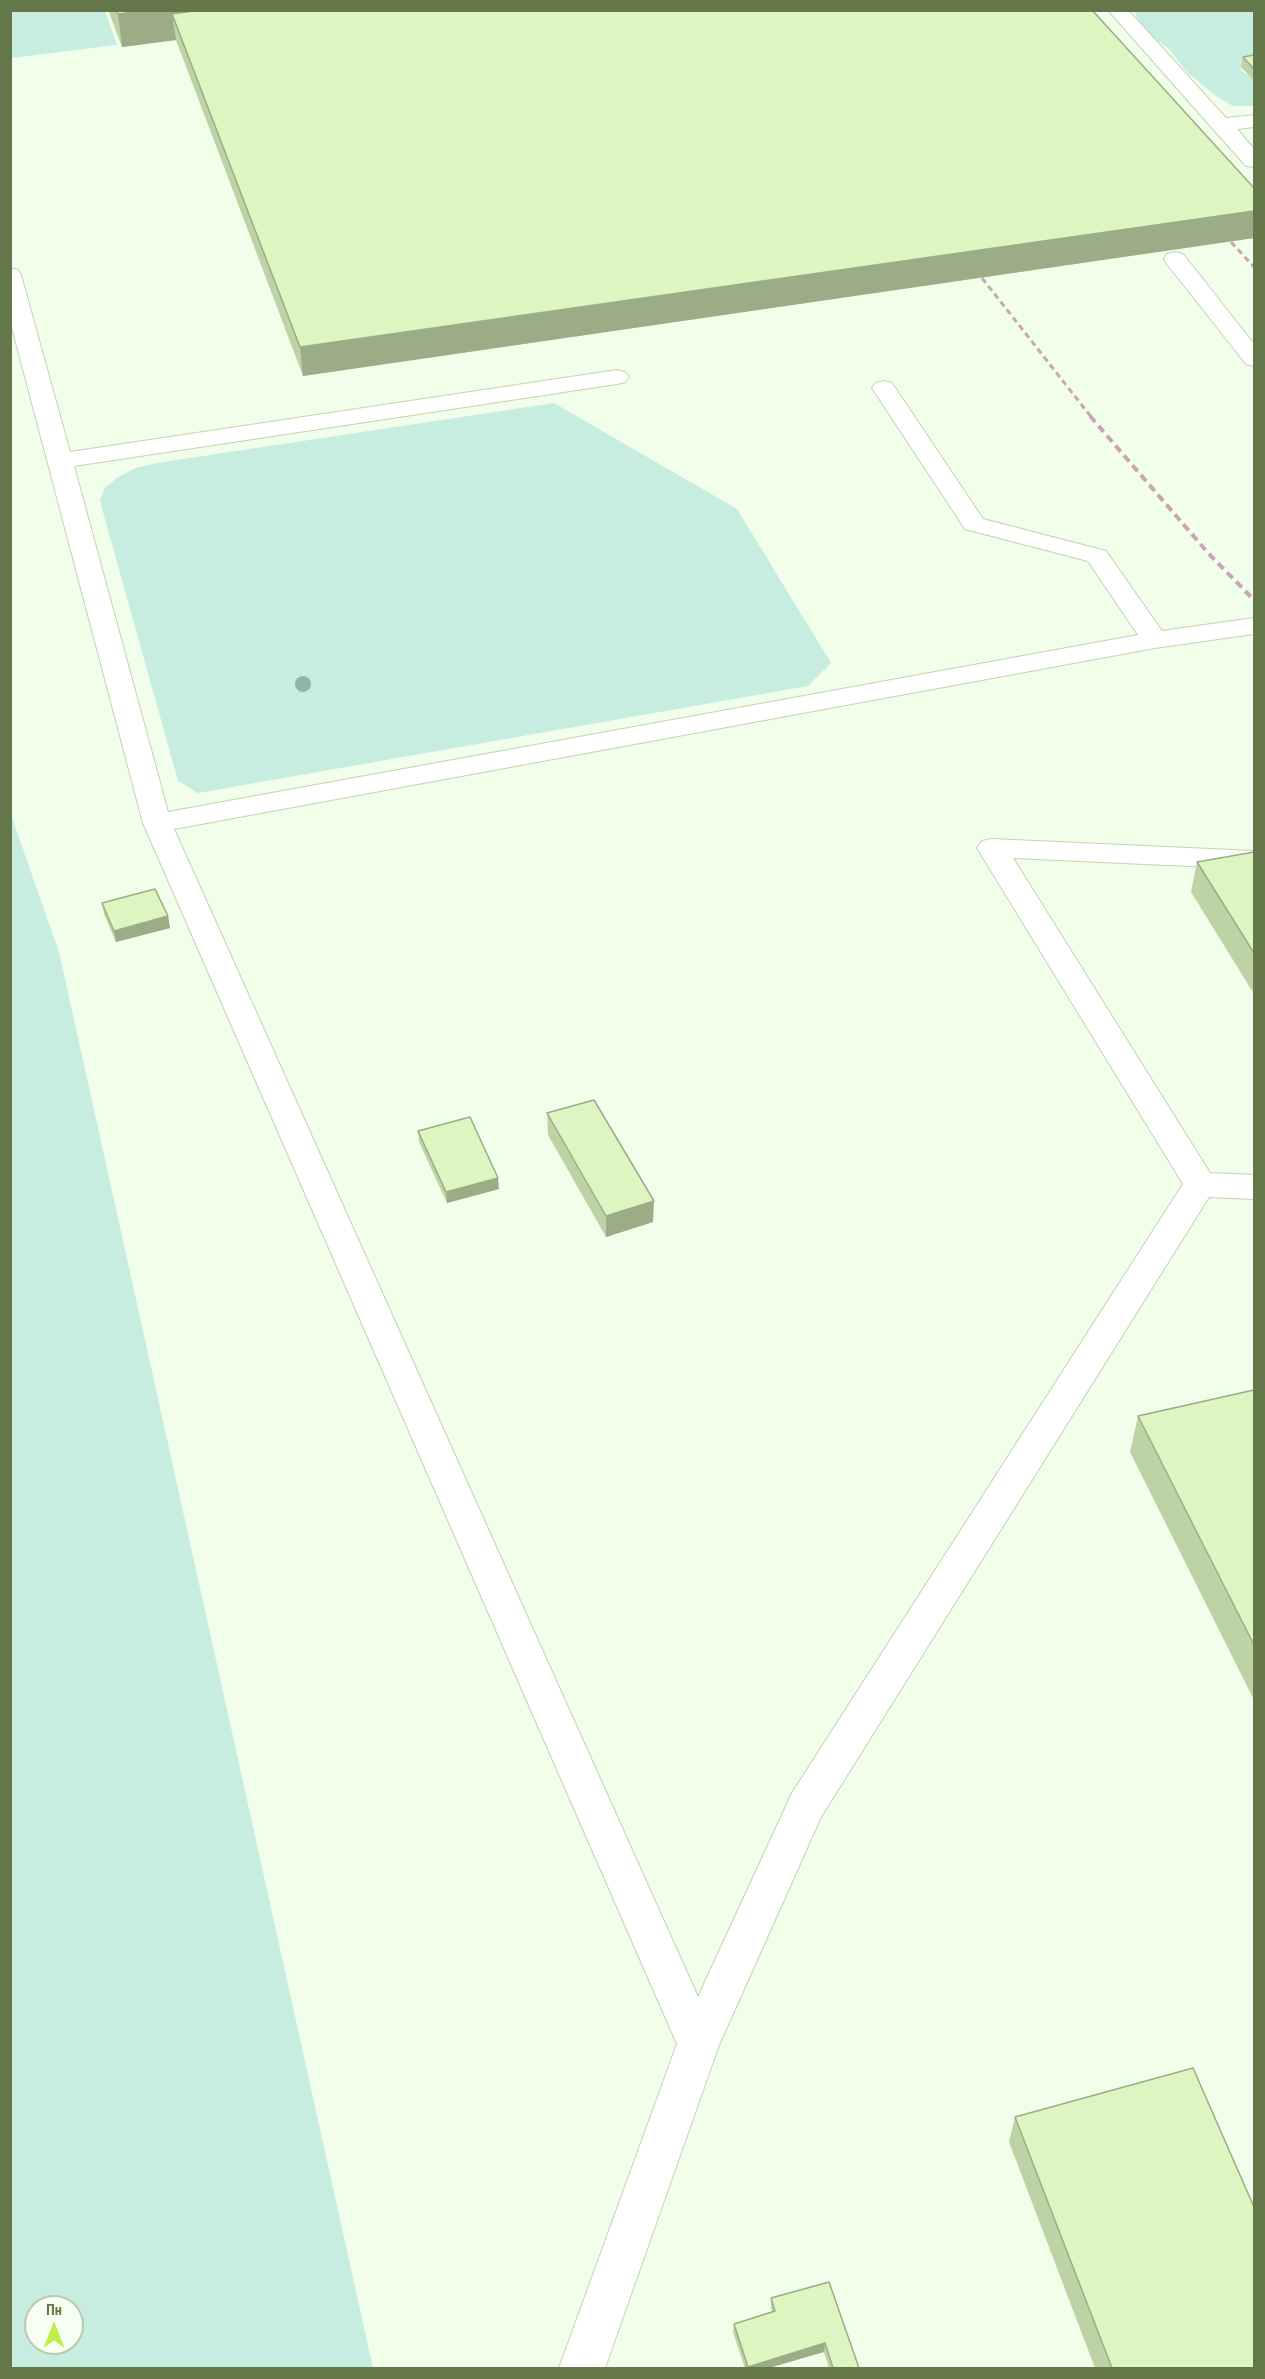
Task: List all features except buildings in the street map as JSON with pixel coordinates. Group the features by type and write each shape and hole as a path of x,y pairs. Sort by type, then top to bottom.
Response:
{"lane":[{"path":"1117,10 1254,161"},
{"path":"1220,125 1254,121"},
{"path":"1175,259 1254,359"},
{"path":"10,276 157,823 698,2044"},
{"path":"60,462 617,377"},
{"path":"884,388 974,524 1097,556 1155,640"},
{"path":"157,823 1155,640 1254,626"},
{"path":"1200,1184 992,849 1254,860"},
{"path":"582,2368 698,2044 806,1806 1200,1184"},
{"path":"1200,1184 1254,1188"}],"path":[{"path":"10,15 15,10"}],"shaded area":[{"path":"10,11 105,11 117,45 11,58"},
{"path":"1134,11 1254,11 1254,64 1241,67 1241,70 1254,80 1254,106 1233,106 1216,96 1188,73 1169,49 1154,38"},
{"path":"554,403 737,509 831,663 808,686 198,793 178,781 100,500 105,488 118,477 136,468 157,463"},
{"path":"10,812 59,952 373,2368 11,2368"}],"railway":[{"path":"1231,242 1254,267"},
{"path":"982,278 1092,418"},
{"path":"1090,416 1209,554 1254,600"}]}
